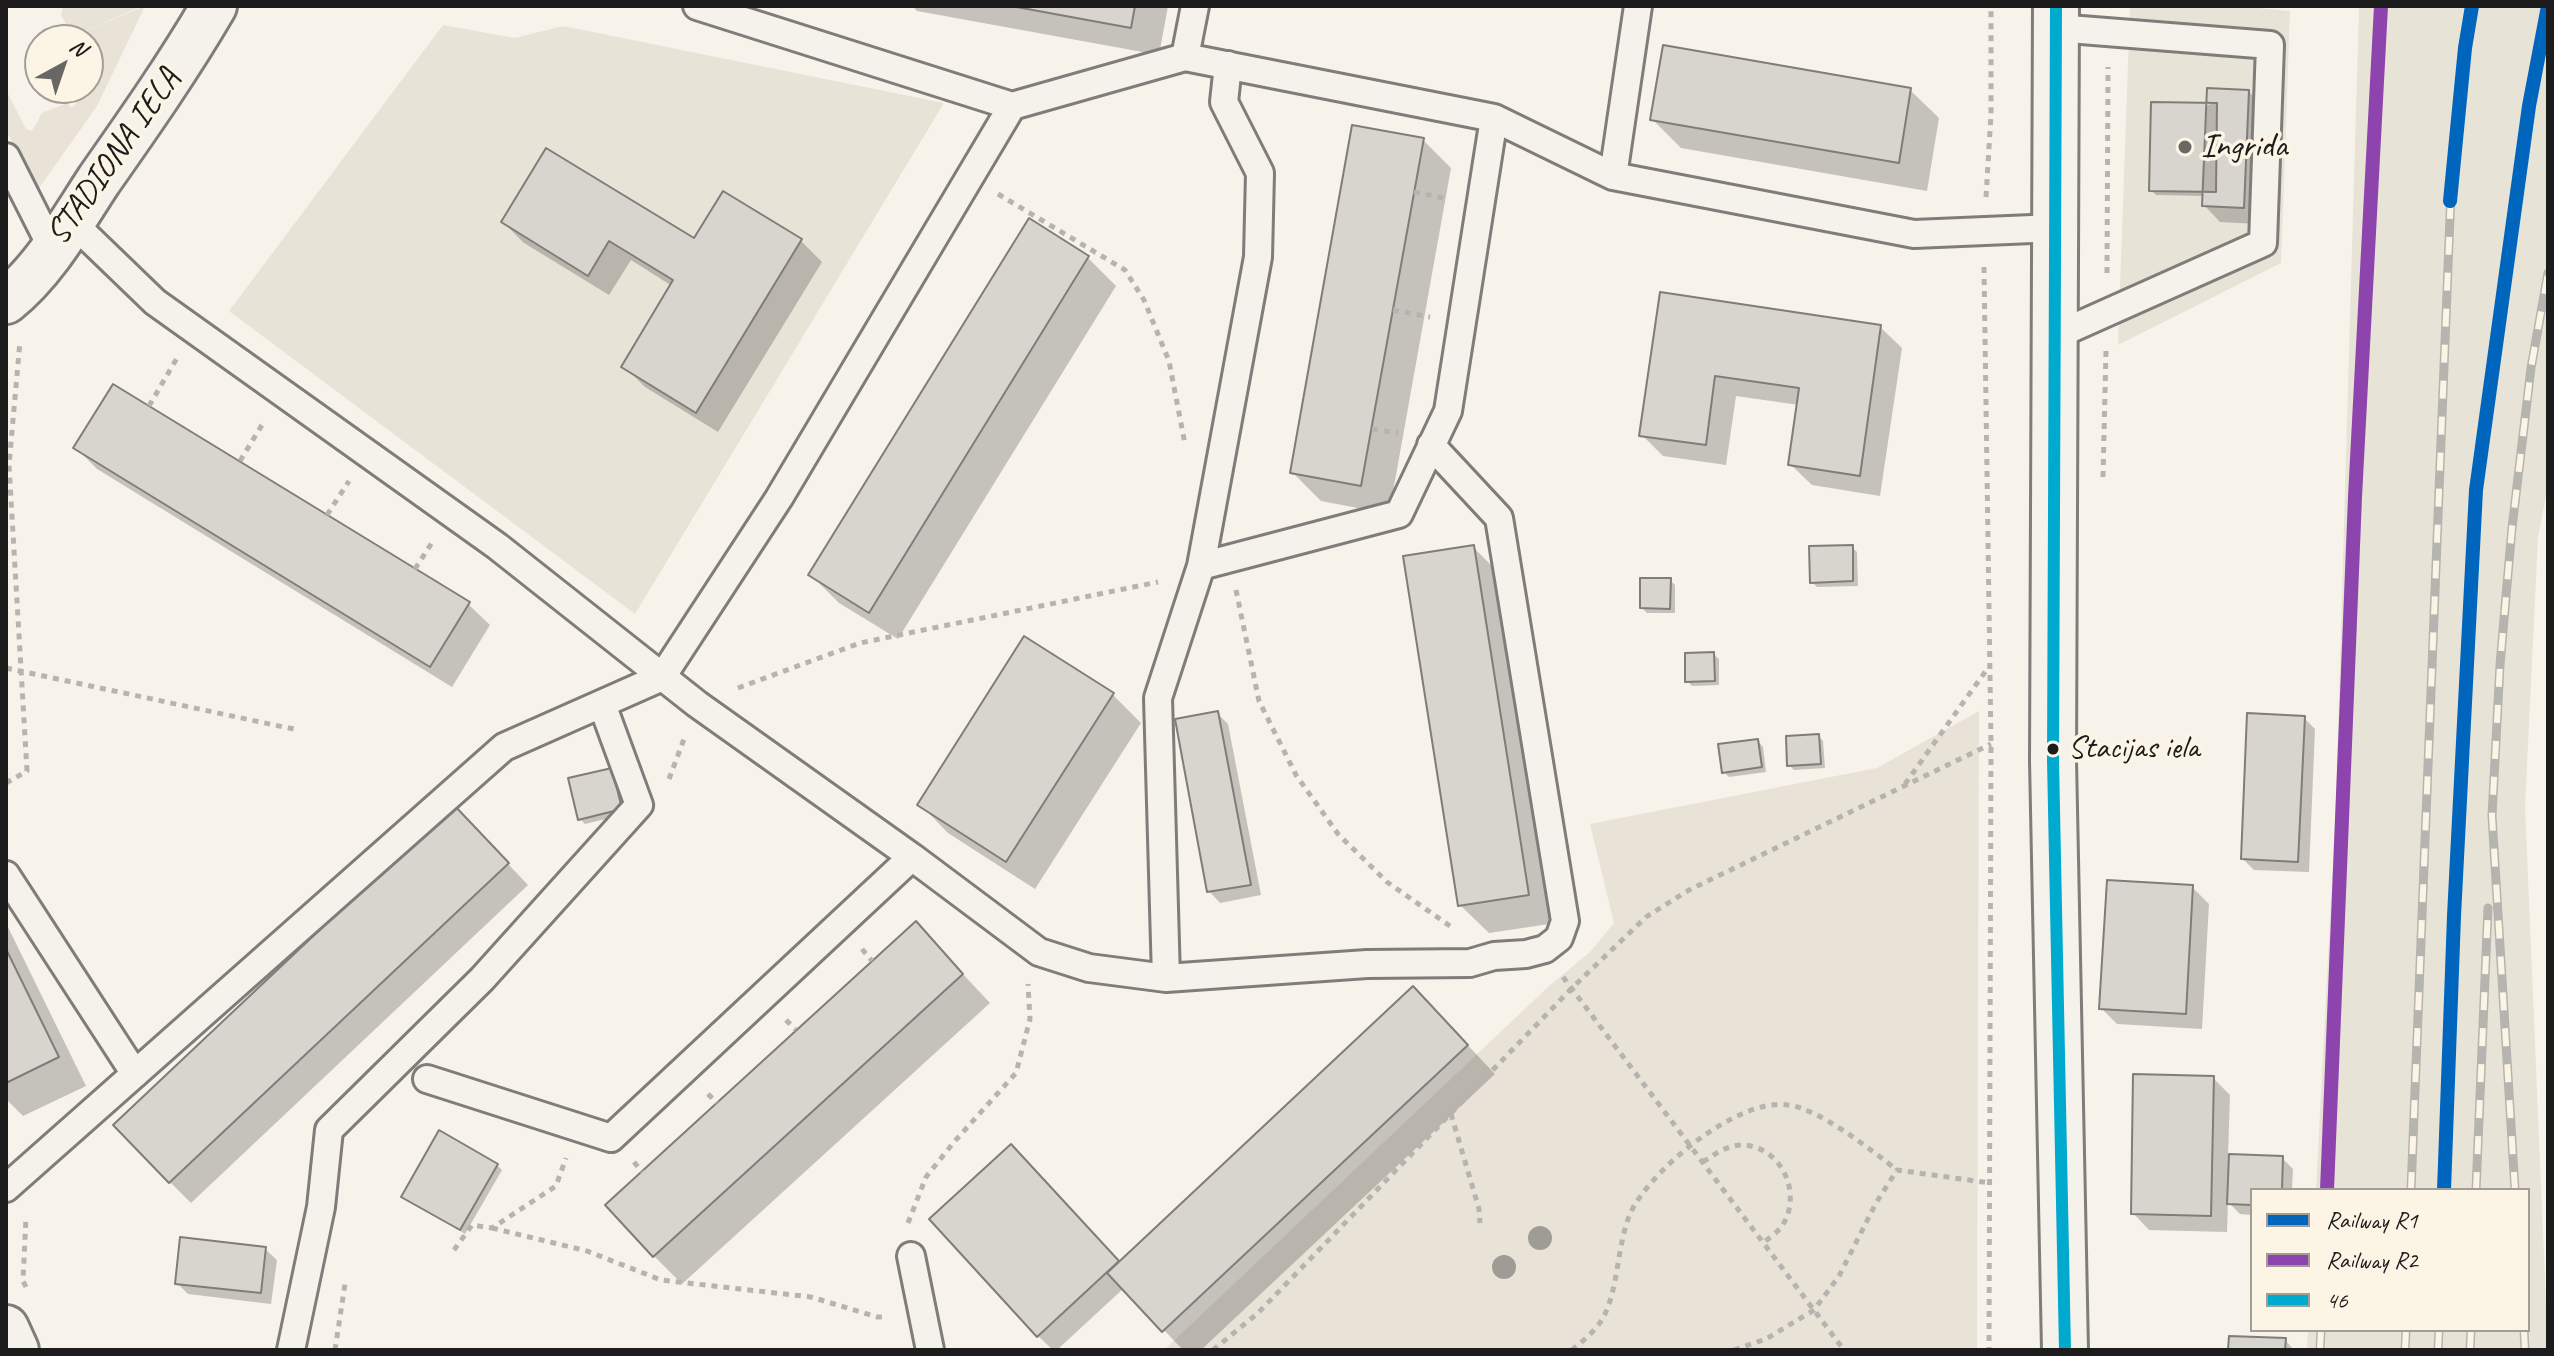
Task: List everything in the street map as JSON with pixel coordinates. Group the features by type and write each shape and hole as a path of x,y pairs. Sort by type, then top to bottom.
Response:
{"street":[{"name":"STADIONA IELA","path":"15,294 62,235 190,47 214,6"},
{"path":"2056,17 2053,760 2065,1350"},
{"path":"16,1350 18,1312"}],"lane":[{"path":"698,6 1012,106 1185,57 1494,118 1613,176 1914,234 2056,228"},
{"path":"1185,57 1195,6"},
{"path":"1613,176 1638,6"},
{"path":"2056,17 2270,45 2263,243 2057,335"},
{"path":"1166,978 1158,698 1212,564 1213,501 1258,257 1260,173 1224,102 1228,65"},
{"path":"6,1188 504,747 662,677 779,498 1012,106"},
{"path":"1212,564 1399,514 1448,411 1494,118"},
{"path":"6,157 62,235 497,546 697,704 1039,952 1089,968 1166,978 1367,964 1470,963 1494,956 1545,949 1559,938 1565,921 1499,518 1431,445"},
{"path":"291,1350 321,1207 329,1130 482,979 639,805 602,704"},
{"path":"427,1079 611,1138 912,857"},
{"path":"6,875 135,1074"},
{"path":"911,1256 930,1350"}],"path":[{"path":"1989,1350 1991,744 1984,231 1991,115 1991,6"},
{"path":"969,178 1125,270 1144,300 1169,361 1196,486 1213,501"},
{"path":"6,783 27,771 9,465 15,294"},
{"path":"149,406 194,330"},
{"path":"240,461 282,392"},
{"path":"1212,564 1235,584 1259,701 1296,775 1338,834 1387,882 1494,956"},
{"path":"697,704 860,643 1146,584"},
{"path":"1903,787 1990,664"},
{"path":"6,668 298,730"},
{"path":"1213,1350 1258,1313 1572,988 1646,917 1689,890 1991,744"},
{"path":"911,1256 908,1220 926,1177 1016,1073 1030,1019 1028,969 1033,947"},
{"path":"1545,949 1844,1350"},
{"path":"1572,1350 1592,1333 1605,1316 1623,1232 1632,1210 1648,1188 1689,1146 1717,1126 1755,1108 1789,1105 1807,1110 1897,1170 1990,1183"},
{"path":"1451,1113 1479,1209 1480,1223"},
{"path":"492,1228 556,1186 576,1127"},
{"path":"1703,1162 1720,1150 1743,1145 1763,1152 1780,1164 1789,1182 1790,1204 1782,1226 1763,1243"},
{"path":"1734,1350 1766,1339 1814,1310 1839,1276 1876,1203 1897,1170"},
{"path":"18,1312 23,1281 26,1214"},
{"path":"454,1250 472,1225 587,1251 661,1280 811,1297 877,1317 925,1318"}],"shaded area":[{"path":"63,6 67,6 76,24 66,24 61,15"},
{"path":"67,6 142,6 101,24 76,24"},
{"path":"145,6 104,91 102,24"},
{"path":"2130,6 2237,6 2290,11 2281,263 2118,345"},
{"path":"2359,6 2548,6 2548,486 2538,537 2525,807 2548,1350 2307,1350 2308,1332 2530,1332 2530,1188 2316,1188 2336,802"},
{"path":"443,25 515,38 563,26 944,103 635,614 229,311"},
{"path":"6,90 26,129 32,131 42,113 64,104 72,108 75,104 98,104 37,191 6,130"},
{"path":"1979,711 1977,1350 1164,1350 1548,987 1590,952 1614,923 1590,824 1877,768"}],"building":[{"path":"1011,6 1135,6 1131,28"},
{"path":"1663,45 1911,88 1899,163 1650,120"},
{"path":"2207,88 2249,90 2244,208 2202,206"},
{"path":"2151,102 2217,103 2216,192 2149,191"},
{"path":"1352,125 1424,138 1361,486 1290,473"},
{"path":"546,148 694,238 723,191 802,239 696,413 621,367 673,280 609,241 588,276 501,222"},
{"path":"1029,218 1089,256 869,613 808,575"},
{"path":"1660,292 1881,325 1860,476 1788,465 1799,388 1715,376 1706,445 1639,436"},
{"path":"113,384 470,602 430,667 73,448"},
{"path":"1474,545 1529,895 1458,906 1403,556"},
{"path":"1853,545 1853,581 1810,583 1809,546"},
{"path":"1640,578 1671,578 1670,609 1640,608"},
{"path":"1024,636 1114,693 1006,862 917,805"},
{"path":"1714,652 1715,681 1685,682 1685,653"},
{"path":"1218,711 1251,885 1207,892 1175,719"},
{"path":"2247,713 2305,716 2298,862 2241,859"},
{"path":"1819,734 1821,764 1787,766 1786,736"},
{"path":"1758,739 1762,767 1722,773 1718,744"},
{"path":"612,768 622,809 578,820 568,778"},
{"path":"453,804 509,863 169,1183 113,1125"},
{"path":"2107,880 2193,885 2186,1014 2099,1009"},
{"path":"916,921 963,974 653,1257 605,1205"},
{"path":"6,949 59,1057 6,1083"},
{"path":"1413,986 1468,1045 1162,1332 1107,1273"},
{"path":"2133,1074 2214,1076 2211,1216 2131,1214"},
{"path":"439,1130 498,1164 460,1230 401,1197"},
{"path":"1011,1144 1119,1261 1037,1337 929,1219"},
{"path":"2229,1154 2283,1156 2282,1188 2250,1188 2250,1205 2227,1204"},
{"path":"180,1237 266,1247 261,1293 175,1284"},
{"path":"2229,1336 2286,1338 2285,1350 2228,1350"}],"railway":[{"path":"2327,1188 2355,497 2381,6"},
{"path":"2411,1188 2451,192 2472,6"},
{"path":"2444,1188 2454,916 2476,490 2529,106 2548,6"},
{"path":"2515,1188 2492,816 2500,665 2512,528 2531,368 2548,273"},
{"path":"2476,1188 2488,908"},
{"path":"2320,1350 2321,1332"},
{"path":"2405,1350 2406,1332"},
{"path":"2438,1350 2439,1332"},
{"path":"2470,1350 2471,1332"},
{"path":"2524,1332 2525,1350"}],"rail line":[{"name":"R2","path":"2327,1188 2355,497 2381,6"},
{"name":"R1","path":"2450,201 2472,6"},
{"name":"R1","path":"2444,1188 2454,916 2476,490 2529,106 2548,6"}],"transit line":[{"name":"46","path":"2056,6 2053,760 2065,1350"}],"place":[{"name":"Ingrida","path":"2185,147"},
{"name":"Stacijas iela","path":"2053,749"}]}
